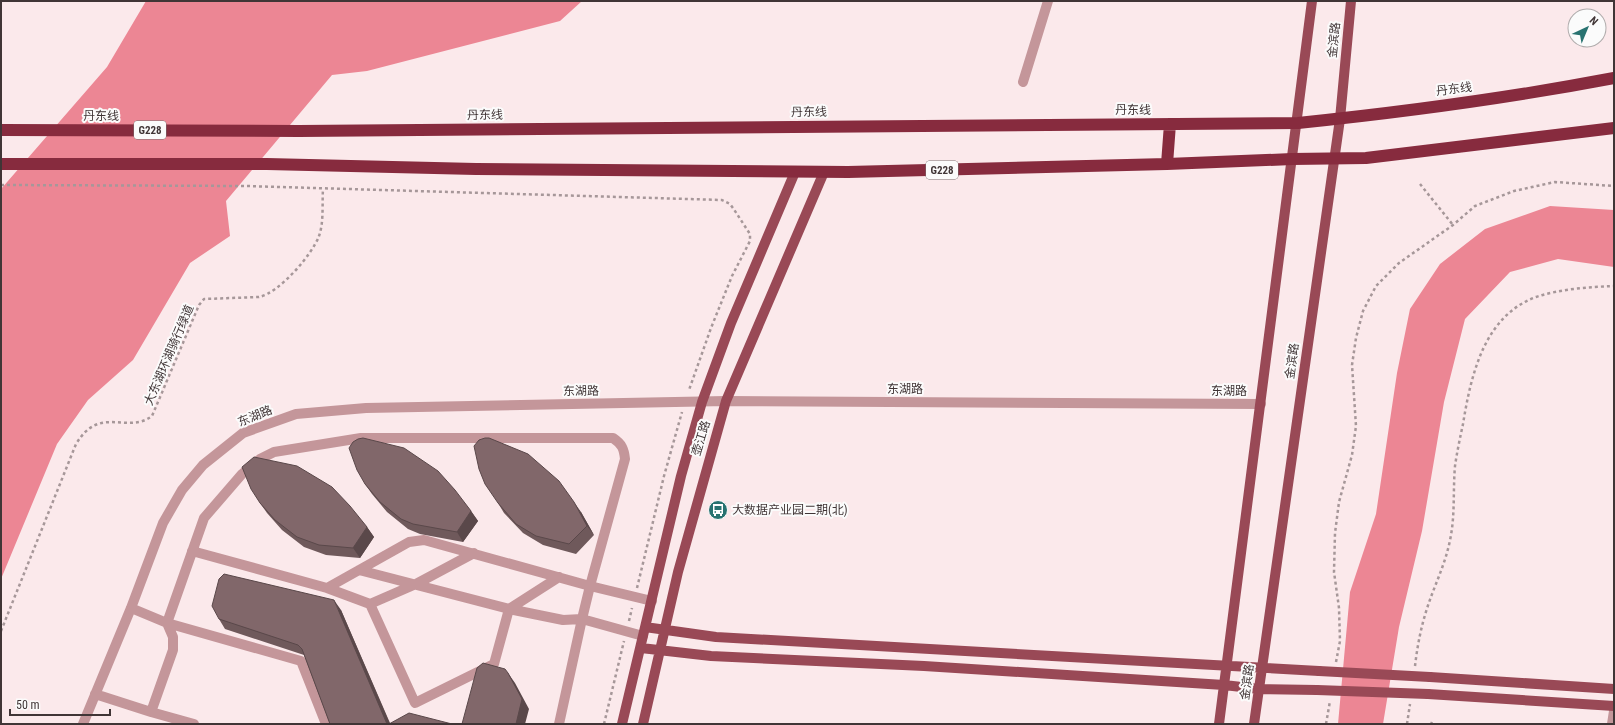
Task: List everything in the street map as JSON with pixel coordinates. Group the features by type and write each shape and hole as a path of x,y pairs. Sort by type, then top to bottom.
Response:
{"highway":[{"name":"丹东线","path":"1,130 300,131 1005,124 1298,123 1518,96 1614,78"},
{"path":"1167,164 1170,124"},
{"name":"G228","path":"1,164 267,164 824,172 1167,164 1292,159 1333,160 1460,148 1614,128"}],"main road":[{"name":"金滨路","path":"1219,724 1292,159 1298,123 1312,1"},
{"name":"金滨路","path":"1254,724 1340,119 1351,1"},
{"name":"壶江路","path":"622,724 681,476 702,402 732,323 795,172"},
{"name":"壶江路","path":"643,724 682,557 726,401 824,172"},
{"path":"644,632 665,630 716,637 1262,667 1614,689"},
{"path":"641,648 711,656 924,666 1224,685 1259,689 1428,694 1614,706"}],"street":[{"path":"1023,82 1048,1"},
{"name":"东湖路","path":"83,724 164,523 182,490 203,465 243,433 296,414 366,408 726,401 1261,404"},
{"path":"151,712 173,650 173,637 167,623 204,518 242,474 260,459 274,452 361,438 613,438 620,443 624,450 625,459 590,586 559,724"},
{"path":"327,588 409,542 424,540 590,586 652,601"},
{"path":"192,551 327,588 370,604 416,584 474,553"},
{"path":"359,570 509,609 563,620 582,619 626,631 644,632"},
{"path":"370,604 415,703 494,664 509,609 559,577"},
{"path":"131,608 167,623 301,661 326,724"},
{"path":"95,694 194,724"},
{"path":"1612,724 1614,711"}],"path":[{"path":"1336,664 1340,635 1339,608 1334,572 1335,533 1339,502 1352,455 1356,426 1352,365 1356,338 1363,311 1376,286 1399,263 1453,225 1476,206 1514,191 1555,182 1614,186"},
{"path":"1420,184 1453,225"},
{"path":"1,185 246,186 722,200 730,204 750,234 750,241 732,276 711,328 675,436 604,724"},
{"name":"大东湖环湖骑行绿道","path":"1,630 76,444 82,435 90,427 103,422 145,422 152,416 200,305 204,299 268,296 310,254 319,236 323,189"},
{"path":"1414,673 1418,643 1425,614 1445,564 1449,548 1454,516 1456,464 1469,386 1490,334 1506,315 1536,297 1566,290 1614,286"},
{"path":"1326,724 1331,694"},
{"path":"1407,724 1410,702"}],"shaded area":[{"path":"146,1 582,1 560,21 367,71 332,75 226,201 230,236 190,263 133,360 88,400 57,444 1,579 1,189 107,67"},
{"path":"1550,206 1614,210 1614,267 1558,259 1510,272 1465,319 1444,402 1422,531 1399,627 1383,724 1338,724 1350,592 1376,514 1397,373 1410,309 1440,264 1485,229"}],"building":[{"path":"363,438 404,448 438,471 471,511 457,532 413,524 401,519 380,502 365,484 357,470 349,448 353,442"},
{"path":"489,438 528,454 559,481 574,502 587,526 569,544 536,536 516,524 498,503 485,484 479,469 474,446 479,440"},
{"path":"254,457 297,466 332,487 367,527 353,548 319,545 297,537 275,520 260,503 251,489 242,467"},
{"path":"224,574 334,600 387,724 330,724 302,649 298,645 219,619 212,606 219,579"},
{"path":"483,663 505,669 508,673 522,699 516,724 462,724 477,668"},
{"path":"409,713 452,724 389,724"}],"place":[{"name":"大数据产业园二期(北)","path":"718,510"}]}
